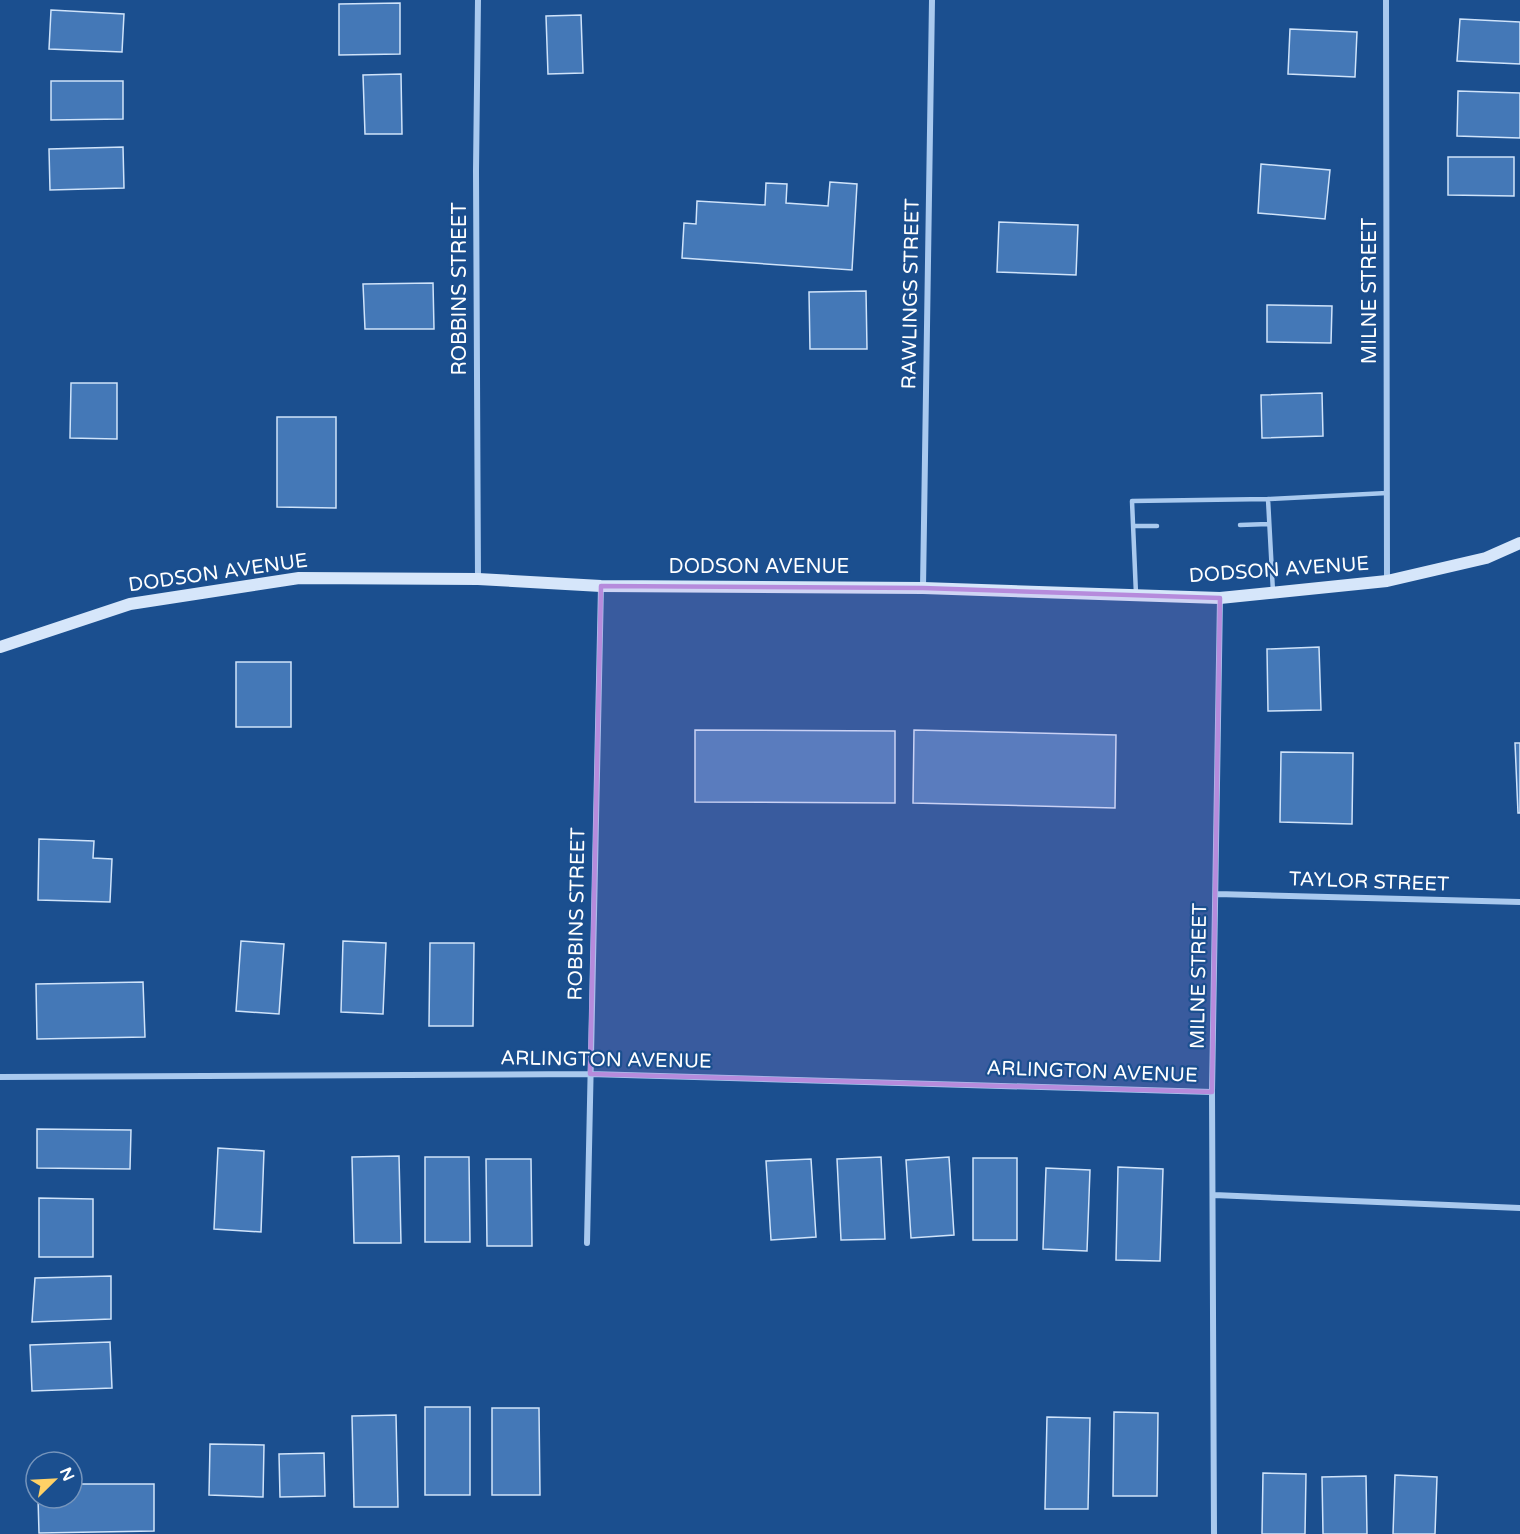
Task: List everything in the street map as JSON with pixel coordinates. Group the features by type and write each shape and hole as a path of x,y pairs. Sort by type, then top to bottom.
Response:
{"main road":[{"name":"DODSON AVENUE","path":"0,647 130,604 299,579 478,579 601,586 923,588 1220,598 1387,581 1486,558 1520,543"}],"street":[{"name":"ROBBINS STREET","path":"478,0 476,183 478,579"},
{"name":"RAWLINGS STREET","path":"923,588 932,0"},
{"name":"MILNE STREET","path":"1386,0 1387,581"},
{"name":"ROBBINS STREET","path":"587,1243 601,586"},
{"name":"MILNE STREET","path":"1214,1534 1212,1092 1220,598"},
{"name":"TAYLOR STREET","path":"1217,894 1520,902"},
{"name":"ARLINGTON AVENUE","path":"0,1077 590,1074 1212,1092"},
{"path":"1214,1195 1520,1208"}],"lane":[{"path":"1136,596 1132,501 1268,499 1387,493"},
{"path":"1268,499 1273,593"},
{"path":"1239,525 1268,524"},
{"path":"1134,526 1157,526"}],"highlighted area":[{"path":"601,586 923,588 1220,598 1212,1092 590,1074"}],"building":[{"path":"400,3 400,54 339,55 339,4"},
{"path":"51,10 124,14 122,52 49,49"},
{"path":"581,15 583,73 548,74 546,16"},
{"path":"1460,19 1520,22 1520,64 1457,61"},
{"path":"1290,29 1357,32 1355,77 1288,74"},
{"path":"401,74 402,134 365,134 363,75"},
{"path":"51,81 123,81 123,119 51,120"},
{"path":"1458,91 1520,93 1520,138 1457,136"},
{"path":"123,147 124,188 50,190 49,149"},
{"path":"1448,157 1514,157 1514,196 1448,195"},
{"path":"1261,164 1330,170 1325,219 1258,213"},
{"path":"830,182 857,184 852,270 682,258 684,223 696,224 697,201 765,205 766,183 787,184 786,203 828,206"},
{"path":"999,222 1078,225 1076,275 997,272"},
{"path":"433,283 434,329 365,329 363,284"},
{"path":"866,291 867,349 810,349 809,292"},
{"path":"1267,305 1332,306 1331,343 1267,342"},
{"path":"71,383 117,383 117,439 70,438"},
{"path":"1322,393 1323,436 1262,438 1261,395"},
{"path":"277,417 336,417 336,508 277,507"},
{"path":"1319,647 1321,710 1268,711 1267,649"},
{"path":"236,662 291,662 291,727 236,727"},
{"path":"695,730 895,731 895,803 695,802"},
{"path":"914,730 1116,735 1115,808 913,803"},
{"path":"1515,743 1520,743 1520,813 1518,813"},
{"path":"1281,752 1353,753 1352,824 1280,822"},
{"path":"39,839 94,841 93,858 112,859 110,902 38,900"},
{"path":"241,941 284,944 279,1014 236,1011"},
{"path":"343,941 386,943 383,1014 341,1012"},
{"path":"430,943 474,943 473,1026 429,1026"},
{"path":"143,982 145,1037 37,1039 36,984"},
{"path":"37,1129 131,1130 130,1169 37,1168"},
{"path":"218,1148 264,1151 261,1232 214,1229"},
{"path":"399,1156 401,1243 354,1243 352,1157"},
{"path":"425,1157 469,1157 470,1242 425,1242"},
{"path":"881,1157 885,1239 841,1240 837,1159"},
{"path":"949,1157 954,1235 911,1238 906,1160"},
{"path":"973,1158 1017,1158 1017,1240 973,1240"},
{"path":"486,1159 531,1159 532,1246 487,1246"},
{"path":"811,1159 816,1237 771,1240 766,1161"},
{"path":"1118,1167 1163,1169 1160,1261 1116,1260"},
{"path":"1046,1168 1090,1170 1087,1251 1043,1249"},
{"path":"39,1198 93,1199 93,1257 39,1257"},
{"path":"111,1276 111,1319 32,1322 35,1278"},
{"path":"110,1342 112,1388 32,1391 30,1345"},
{"path":"425,1407 470,1407 470,1495 425,1495"},
{"path":"492,1408 539,1408 540,1495 492,1495"},
{"path":"1114,1412 1158,1413 1157,1496 1113,1496"},
{"path":"396,1415 398,1507 354,1507 352,1416"},
{"path":"1047,1417 1090,1418 1088,1509 1045,1509"},
{"path":"210,1444 264,1445 263,1497 209,1495"},
{"path":"324,1453 325,1496 280,1497 279,1454"},
{"path":"1263,1473 1306,1474 1305,1534 1262,1534"},
{"path":"1395,1475 1437,1477 1435,1534 1393,1534"},
{"path":"1366,1476 1367,1534 1323,1534 1322,1477"},
{"path":"84,1484 154,1484 154,1531 39,1533 38,1510 84,1510"}]}
